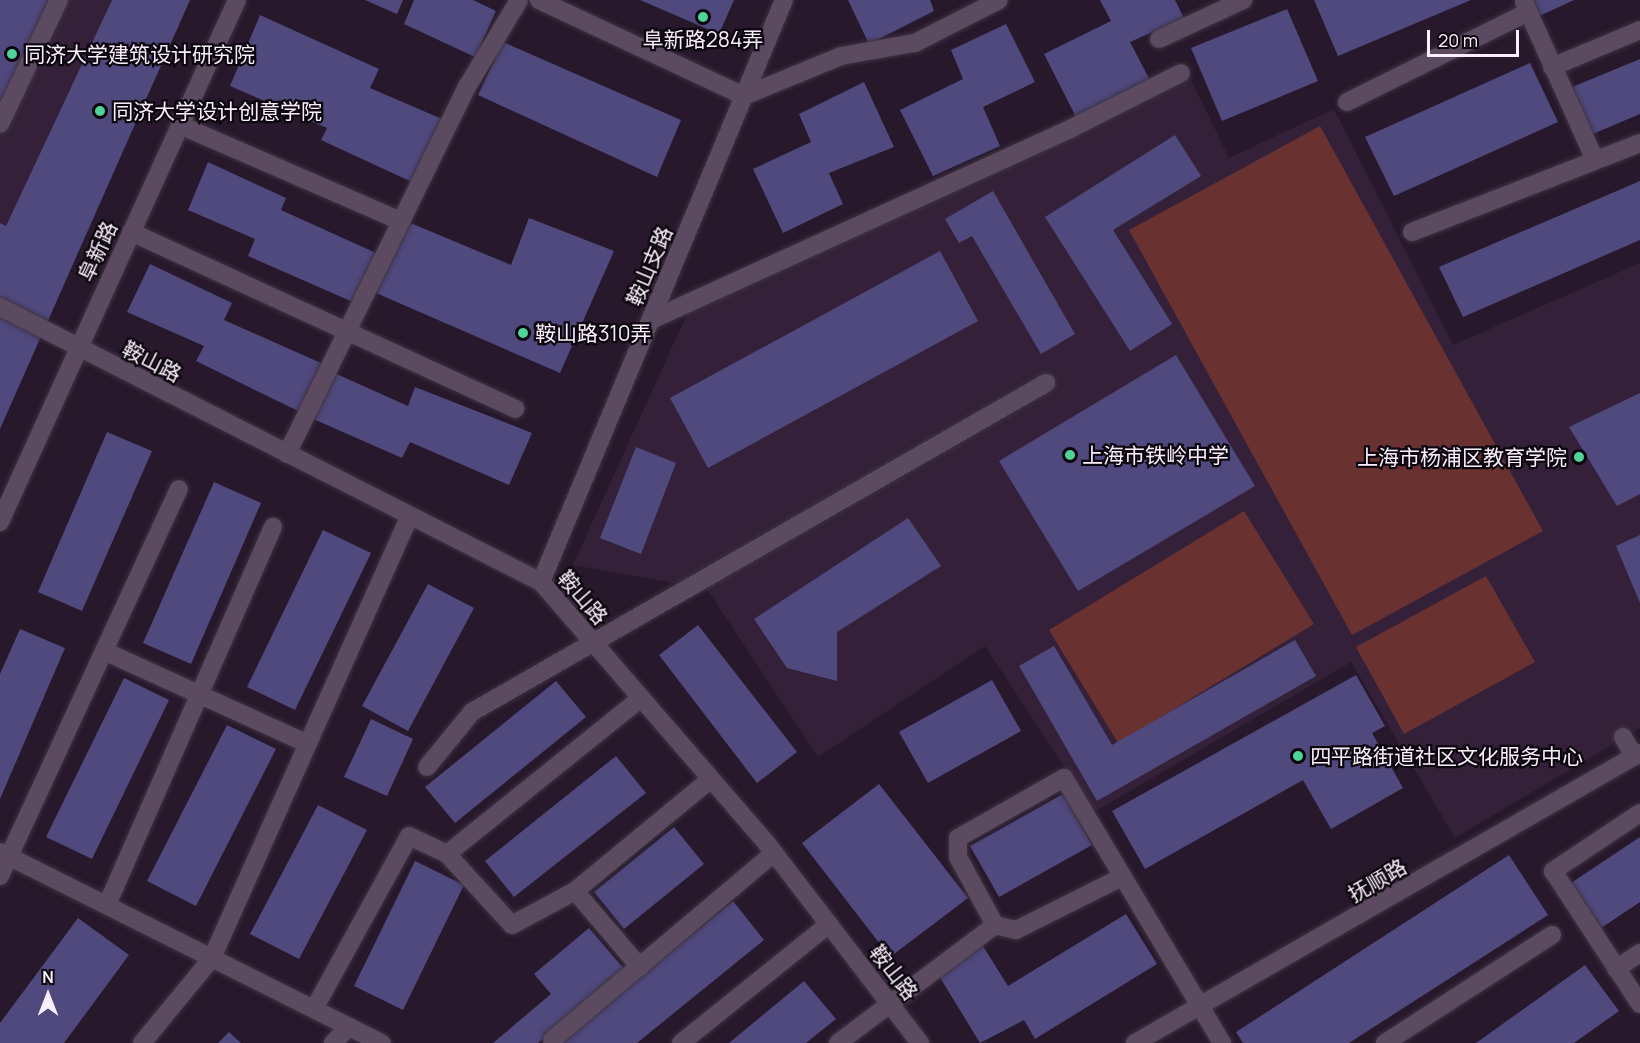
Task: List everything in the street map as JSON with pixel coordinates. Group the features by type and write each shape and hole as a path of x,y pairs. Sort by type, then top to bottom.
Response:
{"street":[{"path":"0,124 59,0"},
{"name":"阜新路","path":"0,522 237,0"},
{"path":"287,454 399,220 467,87 519,0"},
{"path":"539,0 744,96 841,56 915,43 999,0"},
{"name":"鞍山支路","path":"541,582 784,0"},
{"path":"1159,39 1244,0"},
{"path":"1347,102 1526,6 1595,160"},
{"path":"1552,67 1640,30"},
{"path":"651,320 1072,128 1181,73"},
{"path":"180,124 399,220"},
{"path":"1412,232 1640,143"},
{"path":"131,232 515,409"},
{"name":"鞍山路","path":"0,307 78,349 541,582 774,853 920,1043"},
{"path":"427,767 472,712 592,640 1046,383"},
{"path":"0,876 5,854 104,651 179,489"},
{"path":"142,1043 212,958 410,516"},
{"path":"106,905 273,527"},
{"path":"104,651 308,744"},
{"path":"447,854 642,698"},
{"path":"1623,737 1637,755"},
{"name":"抚顺路","path":"1135,1043 1202,1008 1637,755"},
{"path":"994,925 958,857 958,838 1064,778 1222,1043"},
{"path":"314,1009 409,836 447,854 512,925 575,891 711,779"},
{"path":"1640,813 1553,871 1640,1004"},
{"path":"552,1040 774,853"},
{"path":"5,854 382,1043"},
{"path":"838,1043 889,1002 994,925 1016,930 1122,877"},
{"path":"575,891 640,967"},
{"path":"681,1043 829,924"},
{"path":"1385,1043 1552,934"},
{"path":"1616,969 1640,952"},
{"path":"333,1043 349,1027"}],"shaded area":[{"name":"同济大学建筑设计研究院","path":"0,0 112,0 6,226 0,223"},
{"name":"上海市铁岭中学","path":"1189,76 1229,158 1334,109 1453,345 1640,263 1640,728 1455,838 1351,662 1094,812 985,646 818,757 707,589 573,565 688,312"},
{"path":"1320,126 1543,531 1352,635 1129,230"},
{"path":"1244,511 1314,624 1118,743 1049,630"},
{"path":"1486,576 1535,662 1404,734 1356,647"}],"building":[{"name":"同济大学建筑设计研究院","path":"0,0 49,0 0,108"},
{"name":"同济大学设计创意学院","path":"112,0 190,0 0,429 0,223 6,226"},
{"path":"365,0 403,0 397,14"},
{"path":"414,0 473,0 496,11 475,57 404,24"},
{"name":"阜新路284弄","path":"640,0 734,0 719,34"},
{"path":"848,0 930,0 934,11 869,44"},
{"path":"1100,0 1175,0 1184,18 1130,42 1152,84 1078,121 1044,54 1111,21"},
{"path":"1314,0 1471,0 1338,56"},
{"path":"1526,0 1574,0 1535,18"},
{"path":"1287,9 1318,81 1222,121 1191,48"},
{"path":"260,15 379,69 370,88 442,119 414,183 321,140 327,128 230,86"},
{"path":"1006,24 1035,82 983,107 1000,146 933,176 900,110 963,79 951,50"},
{"path":"503,42 681,120 657,177 478,95"},
{"path":"1640,59 1640,114 1588,136 1565,90"},
{"path":"1530,63 1558,122 1394,196 1365,137"},
{"path":"864,82 894,147 829,173 843,204 783,233 753,169 811,142 799,114"},
{"path":"1175,135 1201,176 1113,230 1172,324 1130,351 1045,217"},
{"path":"208,162 286,198 281,210 376,253 353,302 248,256 255,239 188,210"},
{"path":"1640,181 1640,240 1463,317 1439,267"},
{"path":"993,191 1075,334 1041,354 972,236 959,243 945,219"},
{"name":"鞍山路310弄","path":"529,218 614,251 560,373 376,293 408,222 511,265"},
{"path":"940,251 978,321 708,468 670,398"},
{"path":"150,264 232,303 224,320 321,363 298,411 196,361 204,346 127,312"},
{"path":"1176,355 1255,486 1078,591 999,461"},
{"path":"332,372 408,406 415,387 532,433 509,485 410,442 402,458 311,418"},
{"path":"1640,393 1640,494 1617,506 1569,427"},
{"path":"107,432 152,451 82,611 38,592"},
{"path":"636,447 676,463 641,554 600,538"},
{"path":"214,482 261,503 191,664 143,643"},
{"path":"908,518 941,566 837,632 837,681 787,668 754,619"},
{"path":"323,530 371,553 295,710 247,687"},
{"path":"1640,535 1640,603 1616,546"},
{"path":"428,584 474,608 408,731 362,706"},
{"path":"698,625 797,752 757,783 659,655"},
{"path":"20,629 65,648 0,799 0,674"},
{"path":"1295,640 1316,676 1097,801 1019,666 1054,646 1112,745"},
{"name":"四平路街道社区文化服务中心","path":"1356,675 1385,726 1372,733 1403,788 1331,829 1303,780 1145,869 1112,811"},
{"path":"124,678 169,700 92,859 46,837"},
{"path":"992,680 1021,731 928,783 899,732"},
{"path":"556,681 586,717 455,823 425,787"},
{"path":"371,719 413,739 387,796 344,777"},
{"path":"227,725 276,749 196,906 147,881"},
{"path":"616,756 646,793 514,897 485,861"},
{"path":"879,784 968,898 890,957 802,843"},
{"path":"1063,794 1092,845 999,897 970,846"},
{"path":"318,805 367,830 299,959 250,934"},
{"path":"674,827 704,864 624,929 594,892"},
{"path":"1640,837 1640,902 1601,928 1571,883"},
{"path":"1509,855 1548,915 1349,1043 1243,1043 1236,1032"},
{"path":"415,861 464,885 403,1010 354,986"},
{"path":"733,901 764,940 637,1043 559,1043"},
{"path":"1126,914 1157,964 1035,1039 1024,1020 980,1043 936,971 981,943 1008,986"},
{"path":"78,918 129,955 64,1043 0,1043 0,1023"},
{"path":"589,928 625,970 538,1043 493,1043 551,994 534,974"},
{"path":"1585,965 1619,1011 1574,1043 1476,1043"},
{"path":"804,981 836,1019 806,1043 729,1043"},
{"path":"229,1032 241,1043 218,1043"}],"place":[{"name":"阜新路284弄","path":"703,17"},
{"name":"同济大学建筑设计研究院","path":"12,54"},
{"name":"同济大学设计创意学院","path":"100,111"},
{"name":"鞍山路310弄","path":"523,333"},
{"name":"上海市铁岭中学","path":"1070,455"},
{"name":"上海市杨浦区教育学院","path":"1579,457"},
{"name":"四平路街道社区文化服务中心","path":"1298,756"}]}
